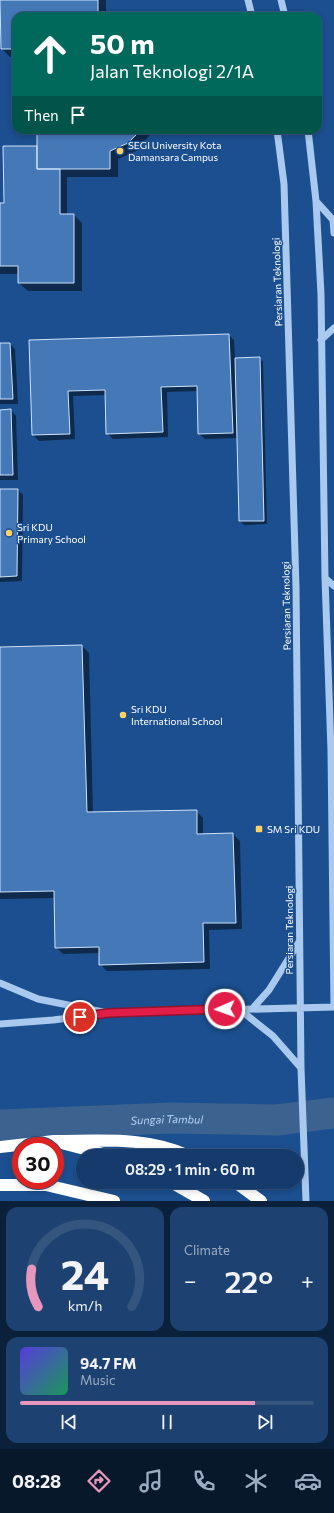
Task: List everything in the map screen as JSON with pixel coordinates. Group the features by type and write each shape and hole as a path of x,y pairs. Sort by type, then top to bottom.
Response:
{"highway":[{"path":"64,1142 137,1141 170,1149"},
{"path":"64,1144 82,1149"},
{"path":"0,1147 12,1146"},
{"path":"0,1185 46,1185 114,1201"},
{"path":"183,1189 204,1201"},
{"path":"245,1189 261,1201"}],"street":[{"path":"248,0 251,12"},
{"path":"281,0 284,12"},
{"name":"Persiaran Teknologi","path":"278,134 284,184 296,571 301,1083 306,1201"},
{"path":"0,1024 53,1020 108,1013 334,1007 333,751 325,578 321,340 316,201 308,134"},
{"path":"316,201 333,220 334,233"},
{"path":"321,340 334,328"},
{"path":"325,578 334,586"},
{"path":"253,1008 268,990 299,942"},
{"path":"0,983 38,999 108,1013"},
{"path":"239,1009 273,1036 301,1068"}],"building":[{"path":"0,0 98,0 98,12 12,12 12,49 1,49"},
{"path":"37,134 137,134 128,143 110,151 110,169 37,169"},
{"path":"3,146 37,146 37,169 60,169 60,214 74,214 74,283 18,283 18,266 0,266 0,203 4,203"},
{"path":"229,334 233,433 198,434 197,386 161,387 163,432 106,434 105,390 68,391 70,434 32,435 29,340"},
{"path":"0,343 10,343 13,399 0,399"},
{"path":"260,357 264,521 239,521 235,358"},
{"path":"11,409 13,475 0,475 0,410"},
{"name":"Sri KDU Primary School","path":"0,489 18,489 17,576 0,577"},
{"path":"82,645 87,812 197,810 197,834 233,833 236,923 203,923 204,962 99,965 99,947 55,948 54,891 0,892 0,647"}],"waterway":[{"name":"Sungai Tambul","path":"0,1125 171,1118 277,1120 334,1113"}],"place":[{"name":"SEGI University Kota Damansara Campus","path":"120,151"},
{"name":"Sri KDU Primary School","path":"9,533"},
{"name":"Sri KDU International School","path":"123,715"},
{"name":"SM Sri KDU","path":"259,829"}],"route":[{"path":"80,1017 108,1013 225,1009"}]}
